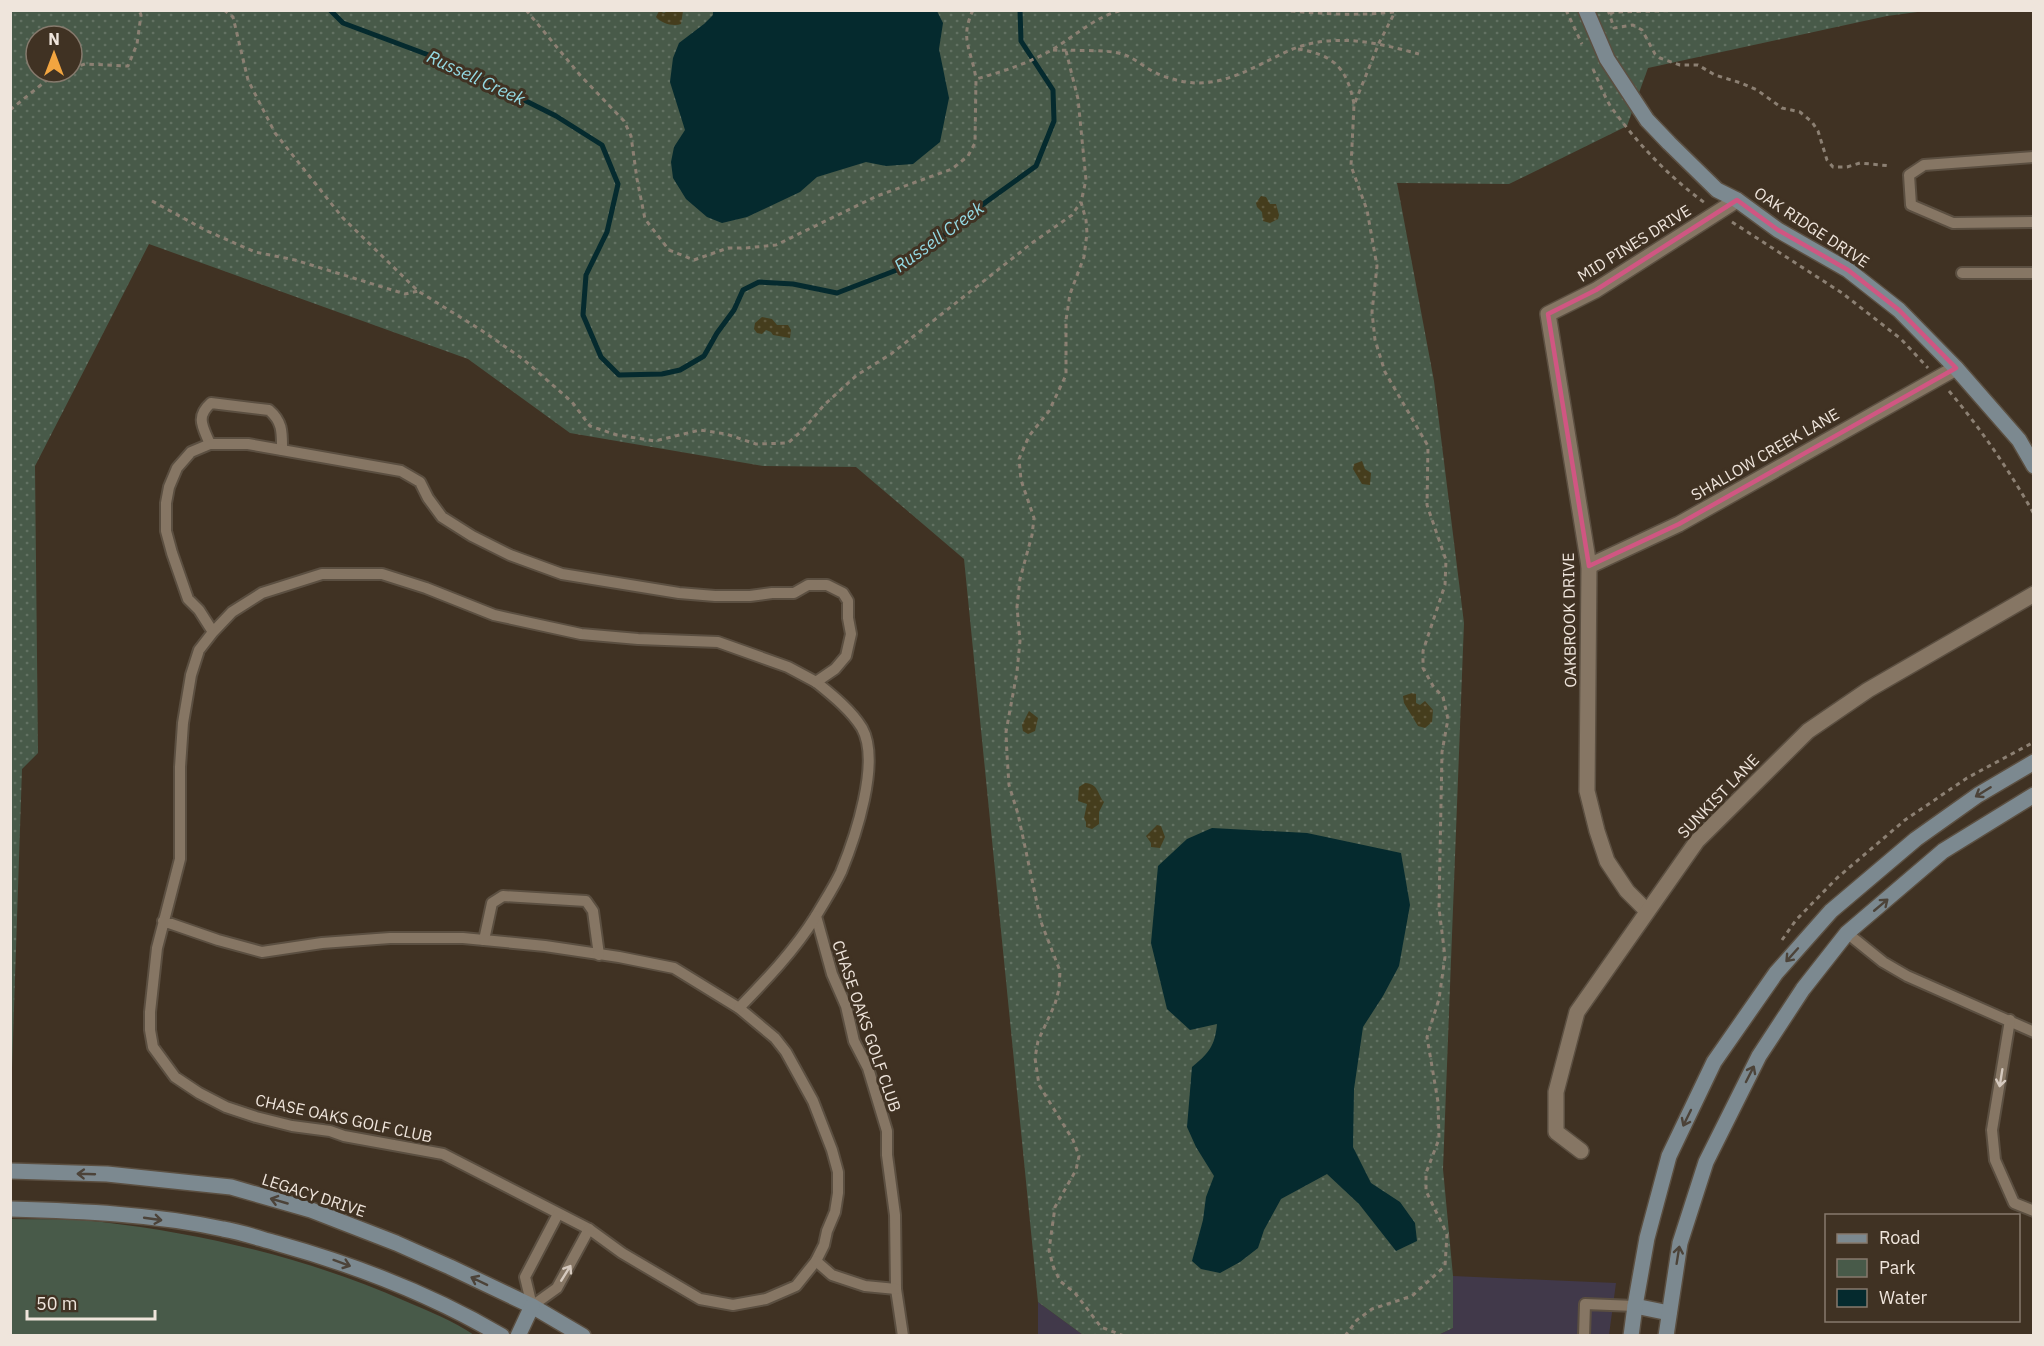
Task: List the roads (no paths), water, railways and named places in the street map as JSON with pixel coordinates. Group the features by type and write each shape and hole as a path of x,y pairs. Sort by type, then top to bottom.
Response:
{"street":[{"name":"OAK RIDGE DRIVE","path":"1586,10 1607,60 1647,120 1717,190 1737,200 1778,230 1848,270 1899,310 1956,368 2019,440 2034,466"},
{"name":"MID PINES DRIVE","path":"1548,314 1596,290 1737,200"},
{"name":"OAKBROOK DRIVE","path":"1548,314 1589,567 1587,791 1607,861 1627,891 1647,911"},
{"name":"SHALLOW CREEK LANE","path":"1589,567 1679,524 1956,368"},
{"name":"SUNKIST LANE","path":"1581,1151 1556,1132 1556,1092 1577,1012 1697,841 1808,731 1868,690 2034,594"},
{"path":"1631,1335 1647,1238 1669,1155 1714,1062 1776,973 1831,911 1916,839 1978,795 2034,762"},
{"path":"1666,1335 1680,1243 1706,1162 1759,1056 1803,989 1847,933 1943,851 2034,795"},
{"path":"1831,911 1847,933"},
{"name":"LEGACY DRIVE","path":"10,1171 107,1174 231,1187 311,1210 396,1243 532,1306 583,1335"},
{"path":"10,1209 131,1215 223,1228 320,1255 412,1289 502,1335"},
{"path":"518,1335 532,1306"},
{"path":"1635,1306 1669,1312"}],"lane":[{"path":"2034,157 1924,165 1909,176 1911,205 1953,223 2034,222"},
{"path":"1962,273 2034,273"},
{"path":"210,444 201,419 203,410 211,403 269,410 277,416 282,426 282,450"},
{"path":"213,632 199,610 188,599 166,531 166,503 169,487 177,468 191,452 210,444 248,444 401,471 420,482 442,517 472,537 510,555 562,574 679,593 715,596 794,593 808,585 827,585 843,593 848,601 851,634 846,656 835,669 816,682"},
{"name":"CHASE OAKS GOLF CLUB","path":"163,921 262,952 322,943 390,938 484,940 599,955 674,968 739,1008 775,1038 786,1052 813,1101 838,1172 835,1212 816,1261 796,1286 766,1299 733,1305 700,1299 622,1253 589,1229 442,1154 344,1136 330,1131 292,1126 226,1107 175,1077 153,1047 150,1030 153,976 163,921 180,859 180,767 183,723 191,675 199,650 232,612 262,593 322,574 382,574 426,588 494,615 581,634 718,642 788,667 816,682 838,700 862,729 868,751 868,778 862,810 840,873 802,939 739,1008"},
{"path":"484,940 492,903 503,896 586,901 593,911 599,955"},
{"name":"CHASE OAKS GOLF CLUB","path":"816,916 832,974 846,1006 854,1041 868,1068 887,1131 888,1172 895,1215 896,1289 903,1335"},
{"path":"1847,933 1883,962 1906,976 2034,1032"},
{"path":"2010,1020 1992,1130 1995,1160 2014,1203 2034,1211"},
{"path":"558,1214 525,1277 532,1306 557,1288 589,1229"},
{"path":"816,1261 832,1275 865,1286 896,1289"},
{"path":"1584,1335 1585,1304 1635,1306"}],"water":[{"path":"713,11 937,11 943,23 939,49 949,98 940,142 913,164 886,166 866,162 817,177 800,192 747,217 722,223 707,217 686,199 673,178 671,162 674,147 685,130 670,82 673,58 679,43 704,24 713,15"},
{"path":"1212,828 1307,833 1401,853 1410,905 1399,966 1363,1027 1354,1089 1353,1147 1371,1183 1400,1202 1415,1223 1417,1241 1396,1251 1359,1204 1327,1174 1281,1199 1264,1230 1258,1248 1240,1262 1220,1273 1201,1269 1192,1261 1203,1220 1206,1197 1214,1176 1187,1127 1192,1067 1210,1049 1215,1038 1217,1024 1190,1030 1167,1009 1151,943 1158,866 1187,839"}],"waterway":[{"name":"Russell Creek","path":"330,10 343,23 450,63 556,116 602,145 618,184 607,232 586,275 583,315 601,357 619,375 662,374 680,370 704,356 734,310 743,290 759,282 793,284 837,293 902,268 1036,166 1054,121 1053,90 1021,41 1020,10"}]}
